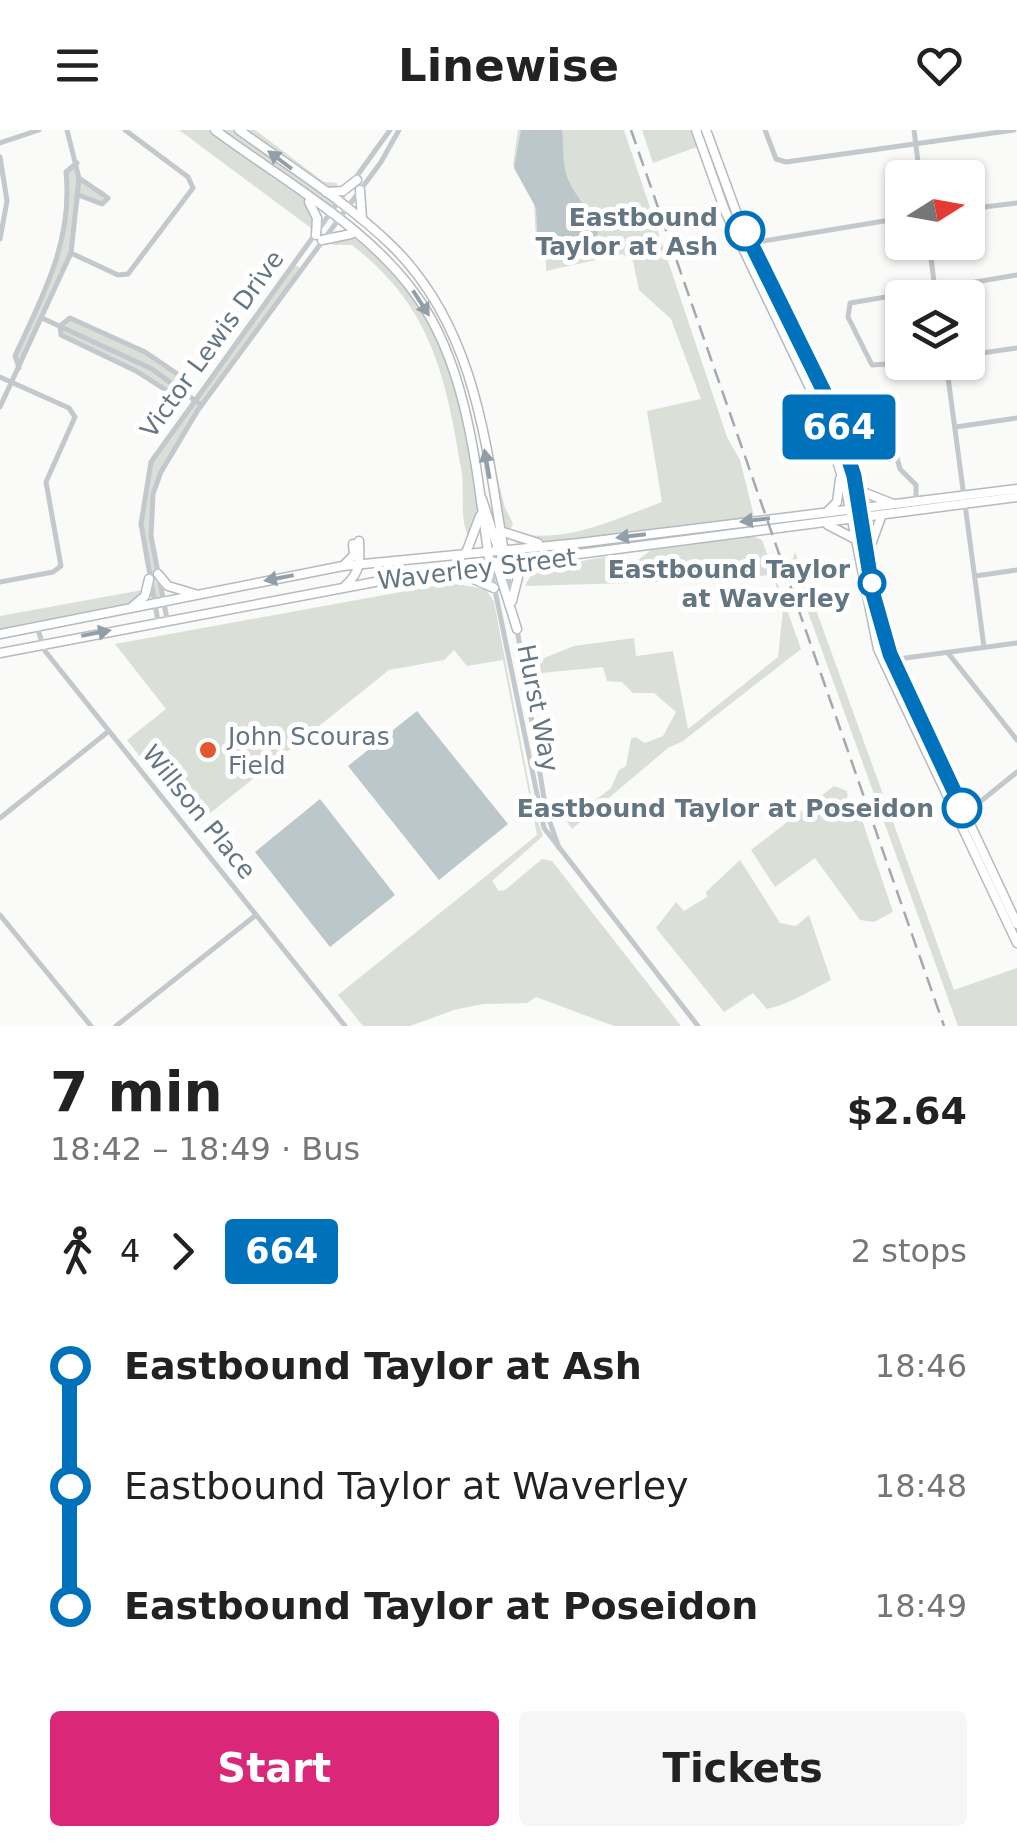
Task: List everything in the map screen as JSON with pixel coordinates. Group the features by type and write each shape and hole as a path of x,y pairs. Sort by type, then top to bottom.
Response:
{"main road":[{"path":"215,130 333,217 402,277 438,331 453,369 481,512 498,565"},
{"path":"239,130 364,223 420,277 451,326 472,384 500,531 496,549"},
{"path":"696,130 814,391 868,554 888,661"},
{"path":"706,130 745,243 821,382 857,488 855,508"},
{"path":"321,191 343,191 359,185 358,208 364,223"},
{"path":"307,198 317,218 319,238 353,234"},
{"path":"827,511 837,502 840,470"},
{"path":"857,488 895,505"},
{"name":"Waverley Street","path":"0,652 454,570 883,516 1017,489"},
{"path":"478,493 517,630"},
{"name":"Waverley Street","path":"0,634 343,566 855,508 1017,497"},
{"path":"466,554 481,512"},
{"path":"868,554 875,524 883,516"},
{"path":"857,519 855,540 869,620 1017,944"},
{"path":"824,523 851,534 855,540"},
{"path":"500,531 547,545"},
{"path":"356,542 382,561"},
{"path":"343,588 356,576 360,564 356,542"},
{"path":"343,566 354,555 356,542"},
{"path":"512,600 520,570 528,563"},
{"path":"454,570 494,588"},
{"path":"129,610 145,596 154,576 168,586 199,595"},
{"path":"961,817 1017,924"}],"street":[{"path":"0,143 38,130"},
{"path":"0,406 71,254 80,196 77,162 67,130"},
{"path":"71,254 118,275 128,274 192,188 188,177 125,130"},
{"path":"359,185 390,130"},
{"path":"359,185 400,130"},
{"path":"764,130 779,162 1014,130"},
{"path":"914,130 918,160"},
{"path":"0,158 0,239"},
{"path":"19,368 14,356 61,252 69,200 66,172 77,162"},
{"path":"79,178 108,198 102,204 80,196"},
{"name":"Victor Lewis Drive","path":"162,620 151,536 153,494 174,446 359,185"},
{"path":"985,207 1017,202"},
{"path":"745,243 885,221"},
{"name":"Victor Lewis Drive","path":"154,576 142,544 143,490 152,462 193,400 319,238"},
{"path":"980,280 1017,275"},
{"path":"885,294 856,299 847,310 872,365 885,364"},
{"path":"42,318 152,369 201,405"},
{"path":"60,326 70,318 145,352 179,375 178,388"},
{"path":"985,352 1017,348"},
{"path":"0,377 70,408 75,417 46,482 60,566 54,572 0,582"},
{"path":"948,380 984,648"},
{"path":"955,427 1017,418"},
{"path":"844,441 874,428 888,428 900,468 914,480 916,502"},
{"name":"Hurst Way","path":"498,565 494,588 537,812 560,851 698,1026"},
{"name":"Hurst Way","path":"498,565 512,600 546,811 560,851"},
{"path":"974,576 1017,570"},
{"name":"Willson Place","path":"37,627 40,644 341,1023"},
{"path":"888,661 1017,643"},
{"path":"948,652 1017,740"},
{"path":"0,818 109,732"},
{"path":"961,817 1017,772"},
{"path":"0,915 88,1026"},
{"path":"116,1026 256,915"}],"shaded area":[{"path":"179,130 255,130 324,182 337,183 339,204 330,215 310,200 318,229 311,228"},
{"path":"518,130 624,130 727,437 740,460 756,524 524,548 507,537 491,452 505,508 513,523 510,531 549,536 588,529 662,502 647,411 701,399 671,319 639,290 633,261 623,254 546,271 546,252 536,238 534,204 513,165"},
{"path":"521,130 562,130 567,177 596,226 597,236 592,244 553,256 538,245 536,208 514,168"},
{"path":"642,130 691,130 697,147 653,163"},
{"path":"77,163 79,178 105,192 102,204 80,197 71,253 19,368 15,356 54,267 60,244 67,197 66,172"},
{"path":"351,236 383,260 408,288 444,356 456,393 477,506 476,520 468,535 456,439 442,376 431,347 401,294 379,269 352,245 333,245 331,239"},
{"path":"294,264 302,269 196,412 162,471 153,495 150,522 164,602 155,604 141,514 151,462"},
{"path":"70,318 145,352 179,375 174,392 61,335 60,326"},
{"path":"752,536 762,540 801,649 683,741 668,748 572,829 567,822 611,788 619,770 626,766 631,739 635,737 645,743 663,736 676,712 654,693 633,693 622,682 607,681 603,667 541,673 539,660 574,646 634,638 636,656 673,651 688,729 778,657 783,610 779,608 780,596 772,575 642,583 636,572 638,560 651,550"},
{"path":"795,552 954,990 1017,968 1017,1026 958,1026 791,565"},
{"path":"611,556 627,565 630,583 525,586 531,575"},
{"path":"450,583 486,589 494,602 534,810 543,836 492,881 499,891 505,890 542,859 552,861 681,1026 614,1026 536,997 527,1003 483,1004 454,1010 410,1026 363,1026 338,995 537,835 503,660 467,666 454,650 444,660 389,670 194,826 127,740 166,709 115,644"},
{"path":"148,589 140,602 0,634 0,616"},
{"path":"417,711 508,824 439,880 348,766"},
{"path":"834,786 847,791 848,804 860,814 893,912 874,922 860,920 815,858 775,887 751,850"},
{"path":"320,799 395,895 330,947 255,852"},
{"path":"740,860 780,923 796,926 809,915 831,980 767,1009 753,993 724,1012 656,928 676,902 684,911 707,897 706,892"}],"railway":[{"path":"631,130 944,1026"}],"bus line":[{"name":"664","path":"745,231 833,410 854,476 873,594 890,654 962,808"}],"place":[{"name":"Eastbound Taylor at Ash","path":"745,231"},
{"name":"Eastbound Taylor at Waverley","path":"872,583"},
{"name":"John Scouras Field","path":"208,750"},
{"name":"Eastbound Taylor at Poseidon","path":"962,808"}]}
